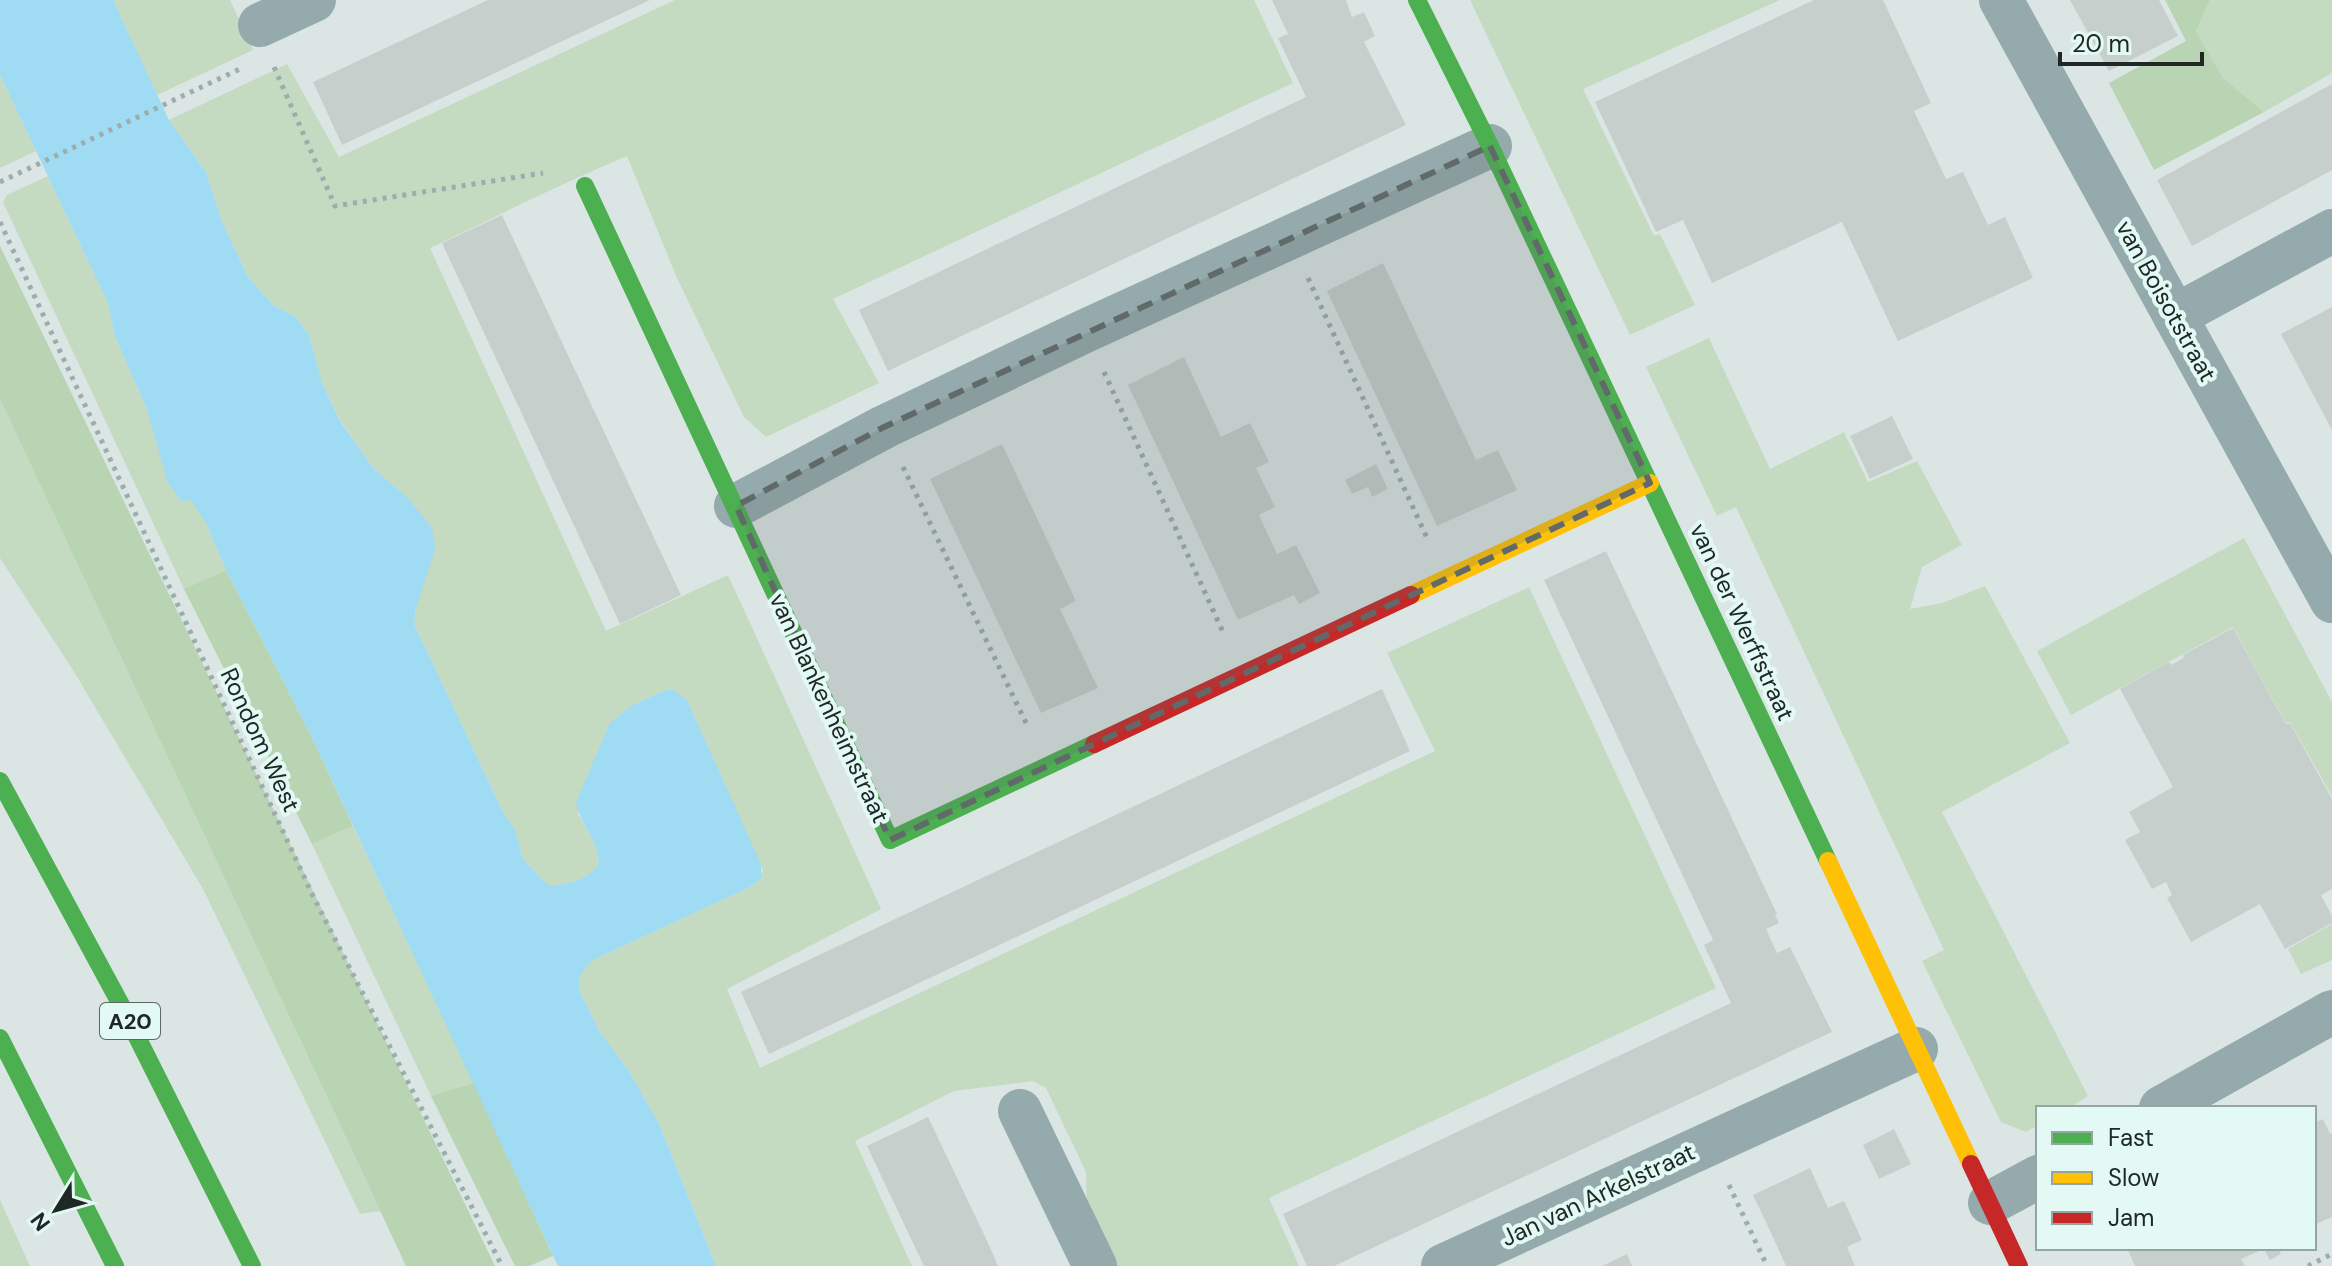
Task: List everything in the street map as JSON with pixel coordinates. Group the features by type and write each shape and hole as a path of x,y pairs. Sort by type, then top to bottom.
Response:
{"main road":[{"name":"van der Werffstraat","path":"1417,0 1490,146 2019,1266"},
{"name":"van Blankenheimstraat","path":"585,186 890,840 1650,483"},
{"name":"A20","path":"0,781 120,1003 252,1266"},
{"path":"0,1038 115,1266"}],"street":[{"path":"264,40 314,0"},
{"name":"van Boisotstraat","path":"2001,0 2332,601"},
{"path":"736,506 884,427 1085,331 1490,146"},
{"path":"2175,316 2332,231"},
{"path":"2165,1106 2332,1012"},
{"name":"Jan van Arkelstraat","path":"1443,1266 1916,1049"},
{"path":"1020,1111 1095,1266"},
{"path":"1990,1203 2036,1178"}],"path":[{"path":"264,40 335,206 576,167 585,186"},
{"path":"0,182 202,87"},
{"name":"Rondom West","path":"0,222 313,896 502,1266"},
{"path":"1289,238 1445,578"},
{"path":"1085,331 1242,674"},
{"path":"884,427 1046,766"},
{"name":"Jan van Arkelstraat","path":"1710,1144 1767,1266"},
{"path":"2308,1266 2332,1254"}],"highlighted area":[{"path":"1490,146 1650,483 890,840 736,506 884,427"}],"green space":[{"path":"113,0 230,0 253,50 157,95"},
{"path":"675,0 1254,0 1293,83 833,299 879,383 766,437 744,417 677,278 627,156 430,248 606,631 728,575 881,909 727,989 760,1068 1435,751 1387,653 1529,587 1716,988 1269,1198 1299,1266 1113,1266 1087,1213 1086,1172 1046,1088 1033,1081 954,1091 855,1141 912,1266 716,1266 659,1124 629,1071 600,1032 580,992 579,981 583,969 593,960 750,887 763,871 687,700 666,690 633,705 578,814 596,847 598,868 574,881 548,885 523,859 515,830 503,812 414,624 416,608 407,497 374,469 340,420 322,383 309,335 296,317 273,305 248,277 221,219 206,172 169,120 287,64 339,157"},
{"path":"1470,0 1780,0 1583,89 1654,236 1660,234 1695,305 1630,335"},
{"path":"2165,0 2210,0 2196,31 2223,78 2264,112 2154,170 2109,83 2186,41"},
{"path":"2210,0 2332,0 2332,73 2264,112 2223,78 2196,31"},
{"path":"0,75 36,151 0,168"},
{"path":"48,176 108,303 115,337 146,407 181,501 191,499 207,525 226,570 184,589 3,202 7,195"},
{"path":"0,246 495,1266 406,1266 0,399"},
{"path":"1709,338 1770,469 1844,432 1868,482 1917,461 1962,545 1922,567 1910,609 1942,603 1985,586 2070,743 1942,812 2088,1096 2071,1106 2036,1106 2036,1126 2026,1132 2001,1122 1922,961 1944,950 1736,507 1717,516 1646,367"},
{"path":"0,399 380,1211 360,1214 203,889 73,670 0,558"},
{"path":"2244,538 2332,702 2332,796 2290,722 2286,723 2233,627 2071,715 2037,651"},
{"path":"226,570 311,735 353,826 312,844 184,589"},
{"path":"353,826 474,1083 431,1096 312,844"},
{"path":"2332,924 2332,960 2301,974 2288,949"},
{"path":"474,1083 553,1256 529,1266 515,1266 431,1096"},
{"path":"0,1200 30,1266 0,1266"}],"water":[{"path":"0,0 113,0 169,120 206,172 221,219 248,277 273,305 296,317 309,335 322,383 340,421 374,469 407,497 432,528 435,549 414,624 503,812 515,830 523,859 548,885 575,881 598,867 597,850 576,802 610,723 633,705 666,690 673,690 687,700 761,864 761,879 750,887 593,960 583,970 579,981 580,992 600,1032 629,1071 659,1124 716,1266 558,1266 311,735 226,570 207,525 191,500 181,501 168,483 146,407 115,337 108,303 0,75"}],"building":[{"path":"488,0 650,0 342,145 313,82"},
{"path":"1272,0 1346,0 1352,17 1364,12 1375,36 1364,42 1406,125 888,371 859,310 1306,97 1278,38 1288,34"},
{"path":"1814,0 1883,0 1931,103 1914,111 1946,179 1963,172 1988,225 2005,217 2033,278 1898,341 1842,222 1712,283 1683,220 1656,232 1595,102"},
{"path":"2070,0 2159,0 2178,36 2109,71"},
{"path":"2332,84 2332,170 2192,246 2157,180"},
{"path":"502,215 681,595 620,624 442,243"},
{"path":"1383,263 1476,460 1498,450 1517,490 1437,526 1327,291"},
{"path":"2332,307 2332,430 2281,334"},
{"path":"1184,357 1221,437 1250,423 1269,462 1256,468 1275,507 1259,515 1277,554 1296,545 1320,593 1299,604 1294,595 1238,620 1128,385"},
{"path":"1892,416 1913,459 1870,479 1850,436"},
{"path":"1002,444 1076,601 1060,609 1098,688 1041,713 930,479"},
{"path":"1376,464 1388,489 1372,497 1368,487 1352,494 1345,480"},
{"path":"1606,551 1777,914 1779,923 1766,929 1777,953 1790,947 1832,1032 1334,1266 1307,1266 1283,1214 1731,1003 1704,945 1713,940 1544,580"},
{"path":"2233,628 2332,799 2332,889 2321,895 2332,916 2332,923 2285,949 2260,904 2191,942 2167,898 2172,895 2166,882 2152,889 2125,840 2140,832 2129,812 2173,787 2120,689 2169,662 2171,665 2184,658 2183,655"},
{"path":"1382,689 1410,751 769,1054 741,992"},
{"path":"928,1117 998,1266 924,1266 867,1146"},
{"path":"2323,1119 2332,1133 2332,1217 2316,1224 2316,1122"},
{"path":"1894,1129 1911,1164 1879,1179 1863,1145"},
{"path":"1810,1168 1828,1208 1844,1201 1862,1240 1847,1247 1855,1266 1786,1266 1753,1195"},
{"path":"2128,1250 2262,1250 2241,1259 2245,1266 2135,1266"},
{"path":"2265,1250 2280,1250 2281,1254 2270,1260"},
{"path":"1627,1254 1632,1266 1602,1266"}],"traffic: fast":[{"path":"1417,0 1490,146 1828,861"},
{"path":"585,186 890,840 1094,744"},
{"path":"0,781 120,1003 252,1266"},
{"path":"0,1038 115,1266"}],"traffic: slow":[{"path":"1411,595 1650,483"},
{"path":"1828,861 1971,1164"}],"traffic: jam":[{"path":"1094,744 1411,595"},
{"path":"1971,1164 2019,1266"}]}
